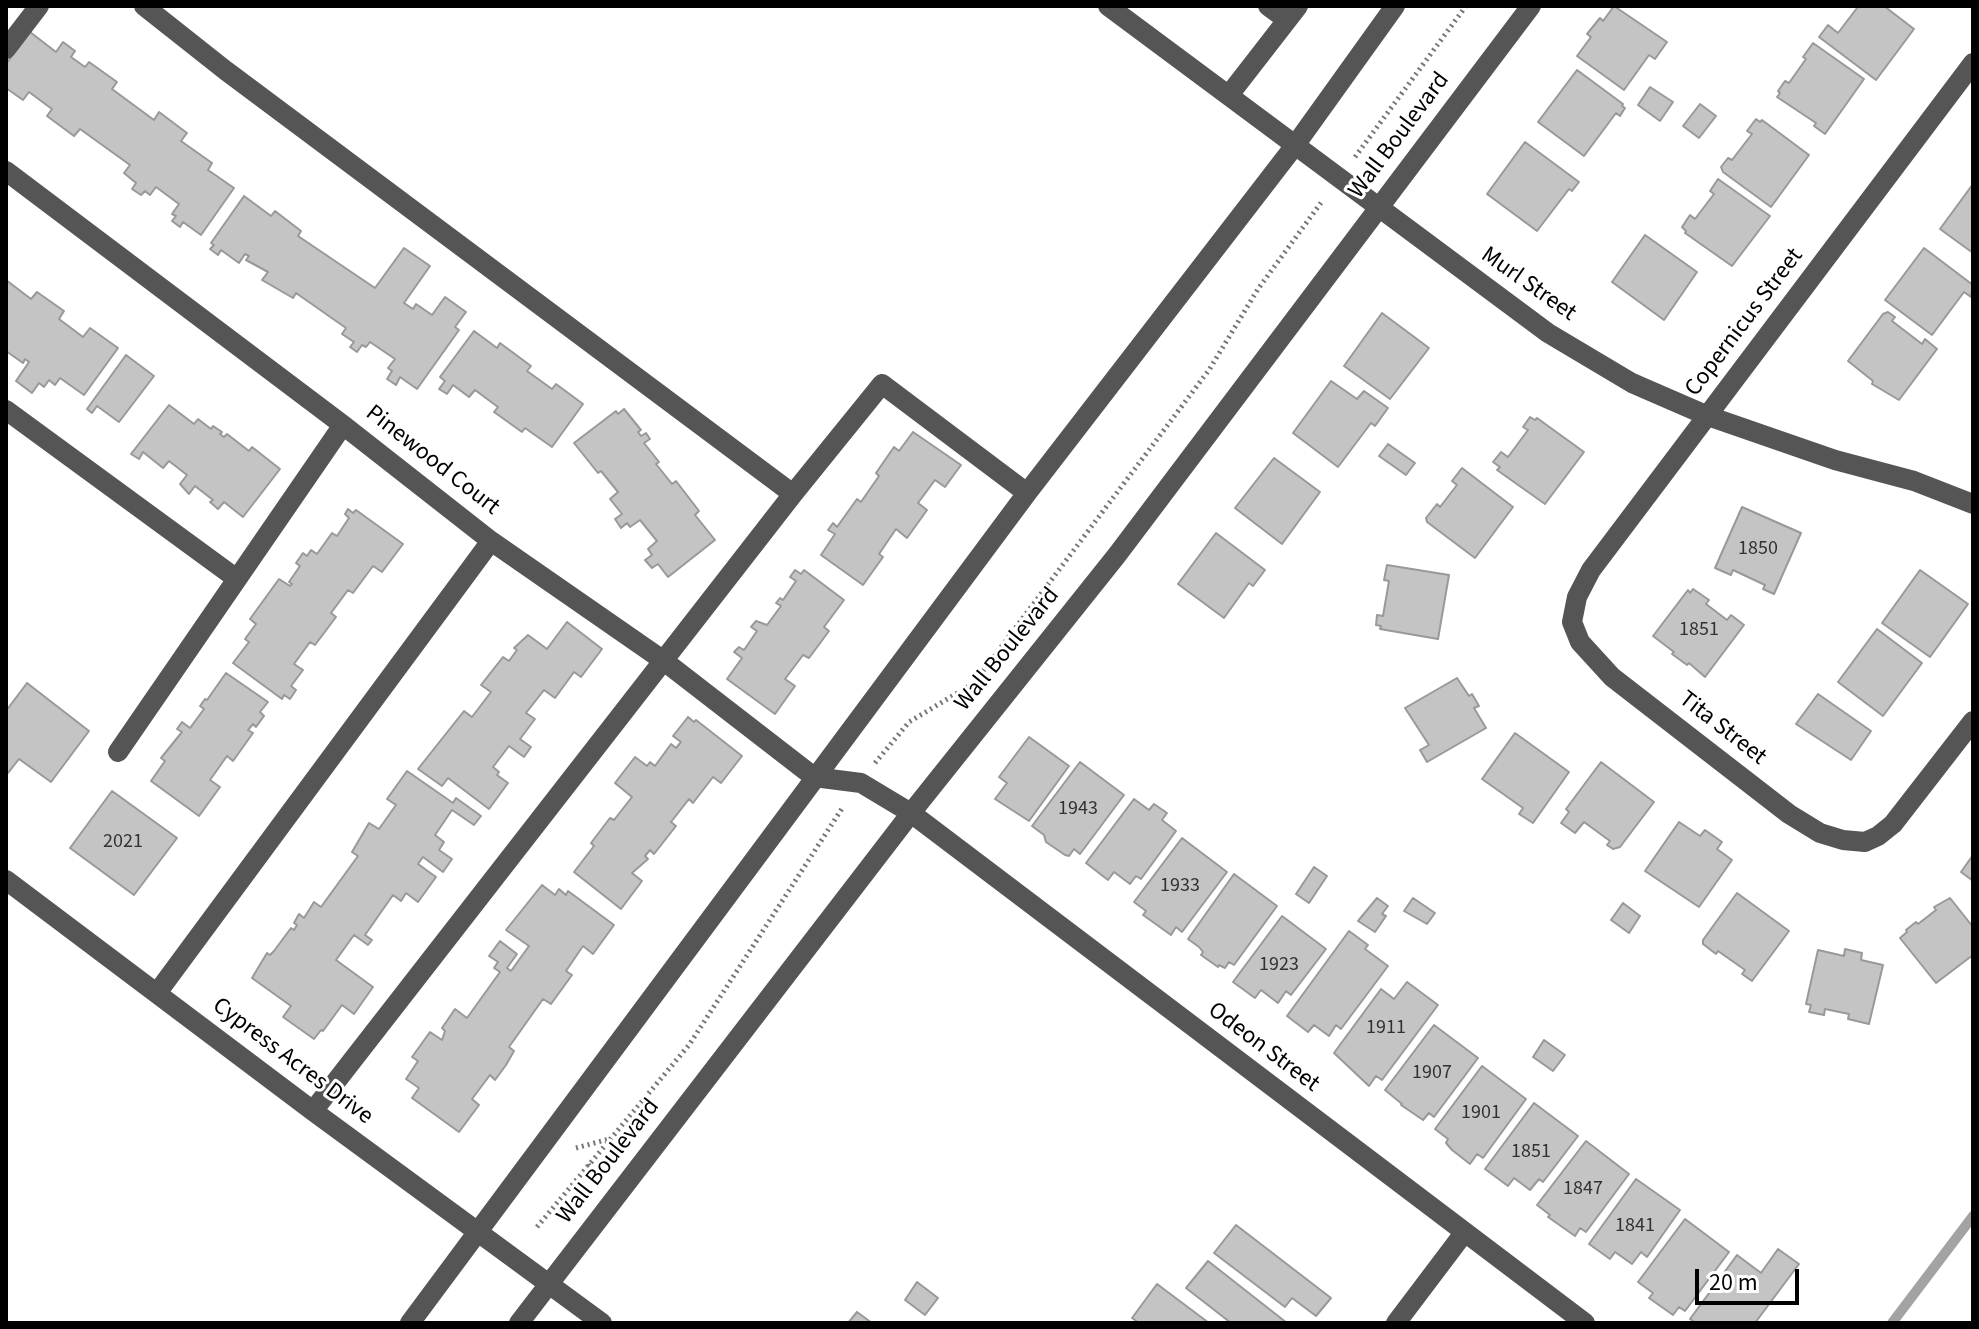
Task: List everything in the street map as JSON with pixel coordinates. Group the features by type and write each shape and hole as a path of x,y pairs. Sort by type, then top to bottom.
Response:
{"street":[{"path":"6,49 39,6"},
{"path":"144,6 225,70 793,494"},
{"name":"Murl Street","path":"1108,6 1548,333 1632,383 1708,416 1835,460 1914,481 1973,504"},
{"path":"1229,95 1292,13 1268,6"},
{"path":"410,1323 814,777 1027,493 1296,144 1395,6"},
{"name":"Wall Boulevard","path":"519,1323 911,813 1117,555 1531,6"},
{"name":"Copernicus Street","path":"1572,622 1577,597 1591,570 1973,63"},
{"name":"Pinewood Court","path":"6,171 343,425 491,541 157,993"},
{"path":"313,1111 882,384 1027,493"},
{"path":"6,410 237,579"},
{"path":"118,752 343,425"},
{"path":"491,541 664,661 814,777"},
{"name":"Tita Street","path":"1572,622 1580,642 1612,677 1789,814 1820,833 1843,840 1865,842 1893,824 1973,721"},
{"name":"Odeon Street","path":"814,777 861,783 911,813 1585,1323"},
{"name":"Cypress Acres Drive","path":"6,880 602,1323"},
{"path":"1396,1323 1464,1233"}],"path":[{"path":"1362,148 1466,6"},
{"path":"879,758 909,722 974,683 1209,370 1258,289 1319,205"},
{"path":"537,1227 689,1045 845,804"},
{"path":"567,1151 610,1139"}],"building":[{"path":"1614,6 1667,42 1655,59 1649,55 1624,90 1577,56 1591,37 1587,34 1600,18 1603,21"},
{"path":"1855,6 1884,6 1914,29 1876,80 1819,37 1828,25 1838,33 1857,8"},
{"path":"30,32 56,52 63,42 75,51 71,57 85,67 89,62 117,82 112,89 154,120 159,112 187,133 181,141 212,163 208,170 234,188 201,235 183,222 180,227 172,221 176,216 172,214 179,204 156,187 150,195 145,191 141,195 132,189 136,183 124,173 130,165 80,129 74,136 47,116 52,109 29,92 23,100 6,88 6,64"},
{"path":"1813,43 1864,79 1825,134 1814,126 1816,123 1777,97 1785,81 1789,83 1806,59 1803,57"},
{"path":"1577,70 1625,108 1620,116 1616,113 1584,156 1538,122"},
{"path":"1650,87 1673,102 1660,121 1638,105"},
{"path":"1700,104 1716,116 1699,138 1683,126"},
{"path":"1756,119 1762,120 1809,155 1771,207 1723,172 1721,167 1728,158 1732,160 1752,134 1747,131"},
{"path":"1525,142 1579,182 1572,191 1569,189 1537,231 1487,194"},
{"path":"1718,179 1770,216 1732,266 1685,233 1682,227 1690,215 1695,219 1714,194 1710,191"},
{"path":"1973,184 1973,253 1940,229"},
{"path":"244,196 271,216 275,211 301,231 298,236 375,288 404,248 430,266 404,303 413,309 416,304 432,315 445,297 466,312 455,327 459,330 417,389 400,377 396,385 387,379 392,371 388,368 395,359 370,342 366,347 362,345 357,352 350,347 354,342 342,334 346,328 296,293 293,298 262,280 268,272 246,260 249,256 245,254 239,263 221,250 218,255 210,249"},
{"path":"1645,235 1697,272 1664,320 1612,282"},
{"path":"1924,248 1973,285 1971,297 1964,292 1932,335 1885,300"},
{"path":"6,280 31,299 37,292 64,311 59,319 83,337 90,328 118,348 84,395 60,378 55,385 49,380 44,387 39,383 32,393 16,381 29,362 25,359 23,363 6,351"},
{"path":"1888,312 1895,317 1892,321 1922,344 1925,339 1937,349 1899,400 1872,384 1873,381 1848,361 1883,314"},
{"path":"1382,313 1429,348 1390,399 1344,366"},
{"path":"474,331 497,348 500,343 531,366 527,371 552,389 556,384 583,404 552,447 525,428 522,432 494,412 498,407 475,390 469,397 453,385 447,394 439,389 445,381 440,377"},
{"path":"126,355 154,376 119,422 97,406 92,413 87,409"},
{"path":"1331,381 1357,399 1364,391 1388,408 1375,426 1371,423 1338,467 1293,433"},
{"path":"169,405 194,424 198,419 211,429 213,426 222,432 220,434 224,437 227,434 249,451 252,447 280,469 243,517 224,502 218,509 210,502 213,500 195,486 189,494 180,484 187,475 169,461 163,468 143,452 139,459 131,454"},
{"path":"624,409 641,430 638,432 641,436 646,433 650,439 644,443 659,462 656,464 672,484 676,481 699,511 695,515 715,540 668,577 658,564 652,568 645,560 652,555 648,549 657,541 640,520 630,527 627,523 621,528 615,519 622,514 610,499 618,492 574,443 616,411 618,414"},
{"path":"1530,417 1537,418 1584,452 1545,504 1497,470 1500,467 1493,462 1501,452 1508,457 1528,430 1523,427"},
{"path":"913,432 961,465 945,487 935,480 918,503 927,510 907,538 896,529 879,554 883,557 863,585 821,555 835,534 828,530 833,523 837,527 857,499 861,502 894,447 899,451"},
{"path":"1388,444 1415,463 1406,475 1379,456"},
{"path":"1274,458 1320,492 1282,544 1235,508"},
{"path":"1462,468 1513,507 1475,558 1427,522 1426,518 1437,504 1440,507 1457,485 1452,481"},
{"path":"1742,507 1801,533 1774,594 1763,589 1765,585 1733,570 1731,575 1715,568"},
{"path":"348,509 353,513 356,510 403,544 382,572 373,566 353,593 348,590 331,613 336,617 315,645 310,642 294,664 303,670 291,686 296,690 290,699 284,695 282,699 233,663 249,642 245,639 256,624 250,619 279,579 290,586 292,584 289,582 300,566 296,563 303,553 307,556 311,550 317,554 332,533 337,536 349,518 345,514"},
{"path":"1216,533 1265,570 1253,586 1249,583 1224,618 1178,584"},
{"path":"1387,565 1449,575 1438,639 1380,629 1381,626 1376,625 1377,615 1383,616 1389,581 1384,580"},
{"path":"795,570 801,574 804,570 844,600 824,627 829,631 809,658 803,655 785,679 795,686 775,714 727,679 742,658 734,652 739,647 744,650 757,631 751,627 756,621 767,625 781,606 776,603 780,598 783,600 796,581 790,577"},
{"path":"1920,570 1968,604 1930,657 1882,623"},
{"path":"1693,589 1709,600 1706,604 1727,620 1731,615 1744,625 1705,677 1653,636 1688,590 1690,593"},
{"path":"567,622 602,649 581,677 574,672 555,698 544,690 526,713 535,719 520,739 531,747 524,757 509,746 493,767 499,772 497,775 508,783 489,809 448,778 442,786 418,769 464,711 472,717 491,692 481,685 503,657 509,661 517,650 514,648 528,635 547,649"},
{"path":"1877,629 1922,663 1883,716 1838,682"},
{"path":"226,673 268,702 260,712 264,716 256,727 253,724 248,730 253,733 233,761 227,756 210,780 220,787 199,816 151,781 165,761 161,758 182,732 177,729 182,722 190,728 204,709 200,706"},
{"path":"1457,678 1479,706 1474,708 1486,728 1427,762 1420,750 1429,745 1405,708"},
{"path":"27,683 89,731 51,782 19,759 8,773 6,771 6,711"},
{"path":"1818,694 1871,731 1851,760 1796,724"},
{"path":"688,717 742,756 721,783 713,777 693,803 689,799 671,822 676,826 654,854 650,850 645,856 648,859 632,873 642,881 621,909 574,872 610,818 614,820 632,797 615,783 635,757 647,766 650,762 655,766 671,744 676,748 681,742 673,736"},
{"path":"1515,733 1569,772 1533,823 1519,814 1523,808 1482,779"},
{"path":"1029,737 1069,766 1029,821 995,799 1007,783 999,777"},
{"path":"1080,762 1124,795 1080,854 1074,849 1069,856 1046,842 1044,835 1032,826"},
{"path":"1601,762 1654,802 1620,847 1613,849 1607,845 1610,841 1584,822 1575,833 1561,823 1569,812 1566,809"},
{"path":"407,771 453,803 456,798 481,816 474,825 452,810 435,835 444,842 439,850 452,859 443,872 423,857 418,864 436,877 418,902 406,893 401,901 393,895 365,935 372,940 368,945 354,935 336,960 373,987 354,1014 342,1005 314,1039 283,1017 291,1006 252,978 267,953 270,955 274,951 291,928 294,930 299,914 304,918 314,902 321,907 358,856 352,852 369,823 379,829 396,805 387,799"},
{"path":"112,791 177,838 134,895 70,848"},
{"path":"1134,799 1149,810 1154,804 1167,813 1162,820 1176,831 1141,879 1136,876 1130,884 1114,872 1108,880 1086,863"},
{"path":"1679,822 1700,836 1705,830 1722,842 1717,849 1732,860 1699,907 1645,871"},
{"path":"1182,838 1227,872 1182,932 1176,927 1171,935 1143,915 1146,911 1134,902"},
{"path":"1973,855 1973,881 1961,872"},
{"path":"1314,867 1327,876 1309,903 1296,894"},
{"path":"1234,874 1277,906 1234,965 1229,962 1225,968 1218,967 1201,955 1203,952 1199,947 1188,939"},
{"path":"542,885 555,895 559,889 566,895 568,891 614,925 593,954 583,946 566,971 572,975 551,1004 543,999 509,1047 514,1051 506,1065 495,1080 490,1075 472,1099 479,1105 459,1132 412,1098 419,1088 406,1079 418,1061 412,1057 430,1032 442,1040 445,1031 442,1028 455,1009 467,1018 500,972 494,968 498,962 489,956 500,941 517,954 507,968 511,971 529,946 506,930"},
{"path":"1737,893 1789,931 1752,981 1742,974 1745,970 1703,944"},
{"path":"1377,898 1388,906 1382,914 1386,916 1375,932 1358,921"},
{"path":"1413,898 1435,913 1427,924 1404,911"},
{"path":"1950,898 1973,927 1973,955 1936,983 1900,938 1916,922 1918,924 1936,910 1934,907"},
{"path":"1623,903 1640,916 1629,933 1611,920"},
{"path":"1282,916 1326,949 1291,995 1286,991 1278,1003 1261,990 1255,998 1233,982"},
{"path":"1349,931 1368,945 1365,949 1388,966 1341,1029 1336,1025 1329,1036 1314,1025 1308,1032 1287,1016"},
{"path":"1845,949 1862,953 1861,960 1883,965 1869,1024 1848,1019 1849,1014 1825,1009 1824,1015 1809,1012 1811,1005 1806,1004 1818,950 1844,956"},
{"path":"1407,982 1438,1005 1382,1080 1376,1076 1369,1086 1334,1053 1381,989 1394,999"},
{"path":"1434,1025 1478,1058 1434,1117 1429,1113 1423,1120 1385,1090"},
{"path":"1544,1040 1565,1055 1553,1071 1533,1057"},
{"path":"1482,1066 1526,1099 1483,1158 1477,1154 1470,1164 1452,1150 1446,1143 1448,1139 1435,1129"},
{"path":"1534,1103 1578,1136 1543,1182 1539,1179 1530,1190 1514,1178 1508,1186 1485,1169"},
{"path":"1586,1141 1629,1174 1586,1232 1580,1228 1575,1236 1537,1205"},
{"path":"1636,1179 1680,1210 1647,1257 1641,1252 1632,1264 1615,1252 1610,1259 1589,1244"},
{"path":"1685,1219 1729,1252 1685,1311 1679,1307 1673,1315 1649,1298 1653,1293 1638,1282"},
{"path":"1236,1225 1331,1298 1316,1316 1292,1298 1285,1307 1214,1253"},
{"path":"1778,1249 1799,1264 1755,1323 1696,1323 1690,1319 1737,1255 1761,1273"},
{"path":"1208,1261 1287,1323 1231,1323 1186,1288"},
{"path":"917,1282 938,1298 925,1315 905,1300"},
{"path":"1157,1284 1209,1323 1139,1323 1132,1318"},
{"path":"857,1312 872,1323 848,1323"}],"waterway":[{"path":"1892,1323 1973,1216"}]}
